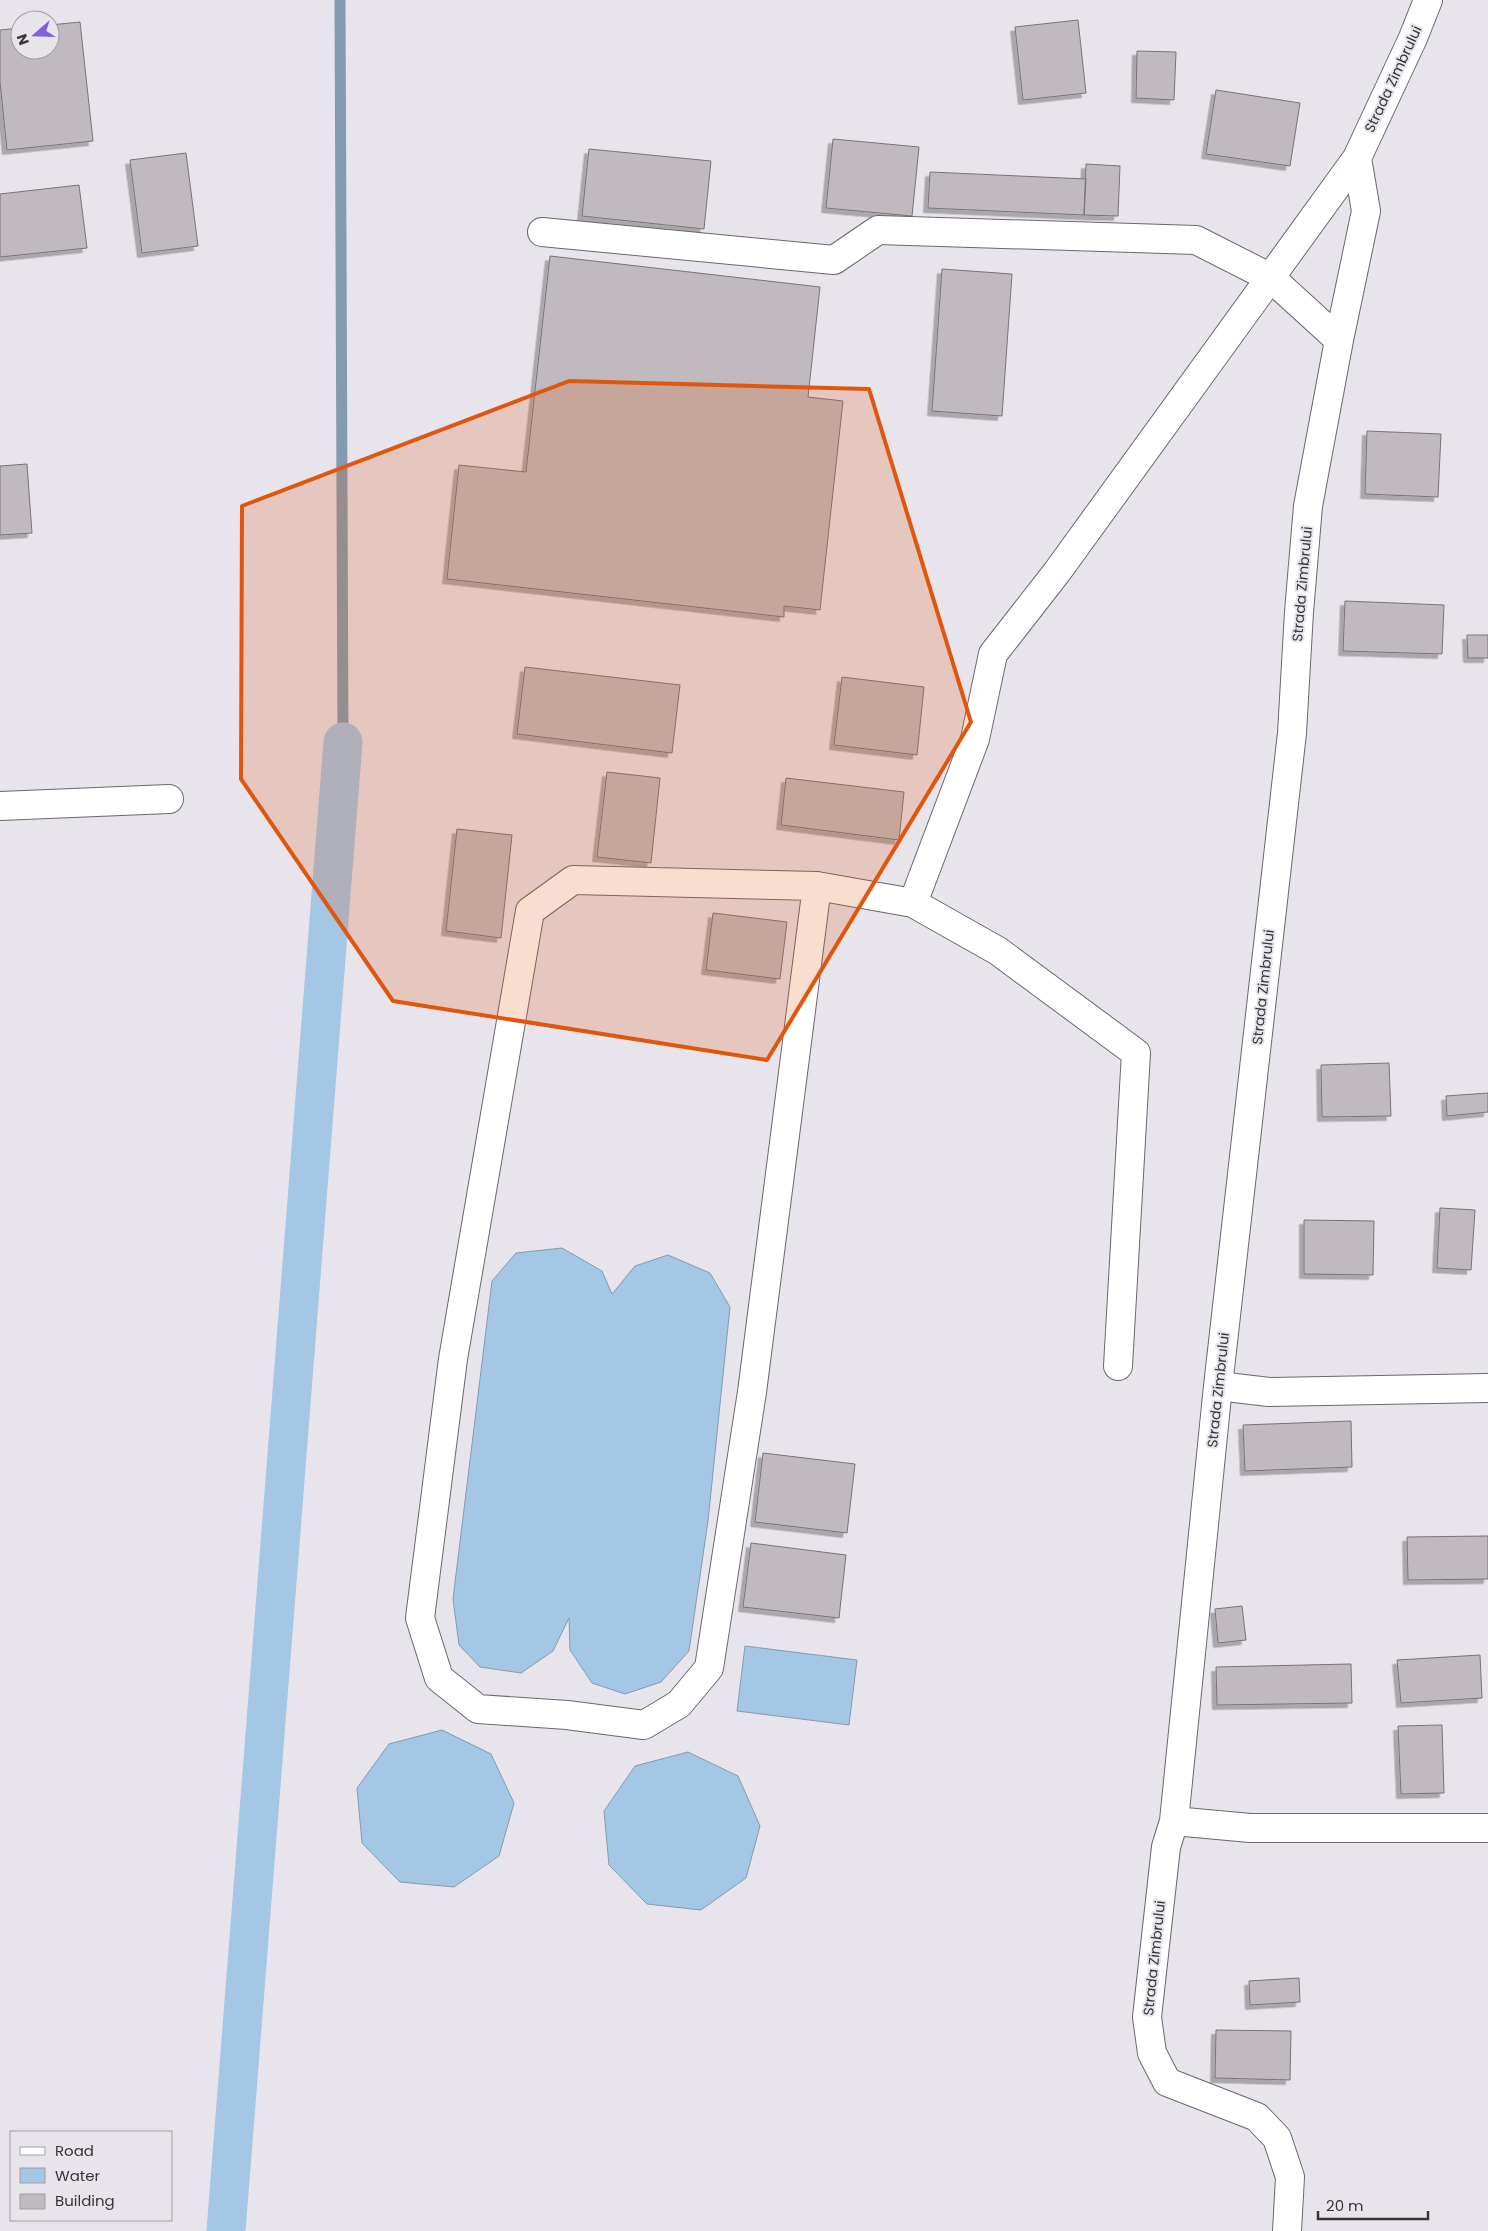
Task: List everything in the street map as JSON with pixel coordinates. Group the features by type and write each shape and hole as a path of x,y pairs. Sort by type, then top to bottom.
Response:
{"street":[{"name":"Strada Zimbrului","path":"913,903 974,739 993,654 1057,572 1357,158 1413,38 1428,0"},
{"name":"Strada Zimbrului","path":"1287,2231 1290,2177 1277,2138 1257,2117 1167,2082 1152,2053 1147,2018 1166,1847 1174,1821 1218,1386 1292,733 1298,612 1308,506 1339,340 1366,211 1357,158"},
{"path":"542,232 834,260 878,230 1196,240 1271,278 1339,340"},
{"path":"0,806 169,799"},
{"path":"817,886 752,1392 709,1668 680,1704 644,1725 567,1716 478,1709 439,1678 420,1618 453,1359 530,912 573,880 817,886 913,903 998,950 1136,1053 1118,1366"},
{"path":"1218,1386 1269,1392 1488,1388"},
{"path":"1174,1821 1250,1828 1488,1828"}],"highlighted area":[{"path":"569,381 869,389 971,722 767,1060 393,1001 241,779 242,506"}],"water":[{"path":"562,1248 602,1271 612,1294 635,1266 668,1255 710,1273 730,1307 708,1521 689,1651 661,1682 625,1694 592,1683 570,1650 569,1618 553,1651 521,1673 480,1667 459,1645 453,1599 492,1281 516,1253"},
{"path":"745,1646 857,1660 849,1725 737,1711"},
{"path":"442,1730 491,1754 514,1803 499,1856 454,1887 400,1882 362,1843 357,1788 389,1744"},
{"path":"688,1752 738,1776 760,1826 746,1878 701,1910 647,1904 609,1865 604,1811 635,1766"}],"building":[{"path":"1078,20 1086,93 1023,100 1015,27"},
{"path":"80,22 93,141 7,150 0,82 0,30 10,29 10,60 60,60 60,24"},
{"path":"1137,51 1176,52 1174,100 1136,98"},
{"path":"1216,90 1300,103 1290,166 1206,154"},
{"path":"833,139 919,147 912,216 826,208"},
{"path":"589,149 711,161 704,229 582,216"},
{"path":"186,153 198,246 142,253 130,160"},
{"path":"1086,164 1120,166 1118,216 1084,215"},
{"path":"930,172 1086,179 1084,215 928,208"},
{"path":"79,185 87,248 0,257 0,194"},
{"path":"550,256 820,287 808,397 843,401 820,610 784,606 784,617 447,579 459,465 526,472"},
{"path":"942,269 1012,274 1002,416 932,411"},
{"path":"1367,431 1441,434 1438,497 1365,494"},
{"path":"27,464 32,533 0,535 0,466"},
{"path":"1345,601 1444,605 1442,654 1343,651"},
{"path":"1467,635 1488,635 1488,658 1468,658"},
{"path":"525,667 680,685 672,753 517,734"},
{"path":"842,677 924,687 917,755 834,745"},
{"path":"607,772 660,778 651,863 597,857"},
{"path":"786,778 904,792 899,840 781,825"},
{"path":"457,829 512,835 501,938 446,931"},
{"path":"713,913 787,922 780,979 706,970"},
{"path":"1389,1063 1391,1116 1322,1117 1321,1065"},
{"path":"1488,1093 1488,1112 1447,1116 1446,1096"},
{"path":"1440,1208 1475,1210 1471,1270 1437,1268"},
{"path":"1304,1220 1374,1221 1373,1275 1304,1274"},
{"path":"1351,1421 1352,1467 1245,1471 1243,1425"},
{"path":"763,1453 855,1464 847,1533 755,1522"},
{"path":"1488,1536 1488,1579 1408,1580 1407,1537"},
{"path":"751,1543 846,1555 839,1618 743,1607"},
{"path":"1242,1606 1246,1640 1218,1643 1215,1609"},
{"path":"1480,1655 1482,1698 1401,1703 1397,1660"},
{"path":"1351,1664 1352,1703 1217,1705 1216,1667"},
{"path":"1442,1725 1444,1793 1401,1794 1398,1726"},
{"path":"1299,1978 1300,2002 1250,2005 1249,1981"},
{"path":"1216,2030 1291,2031 1290,2080 1215,2078"}],"waterway":[{"path":"340,0 343,742"},
{"path":"226,2231 343,742"}]}
